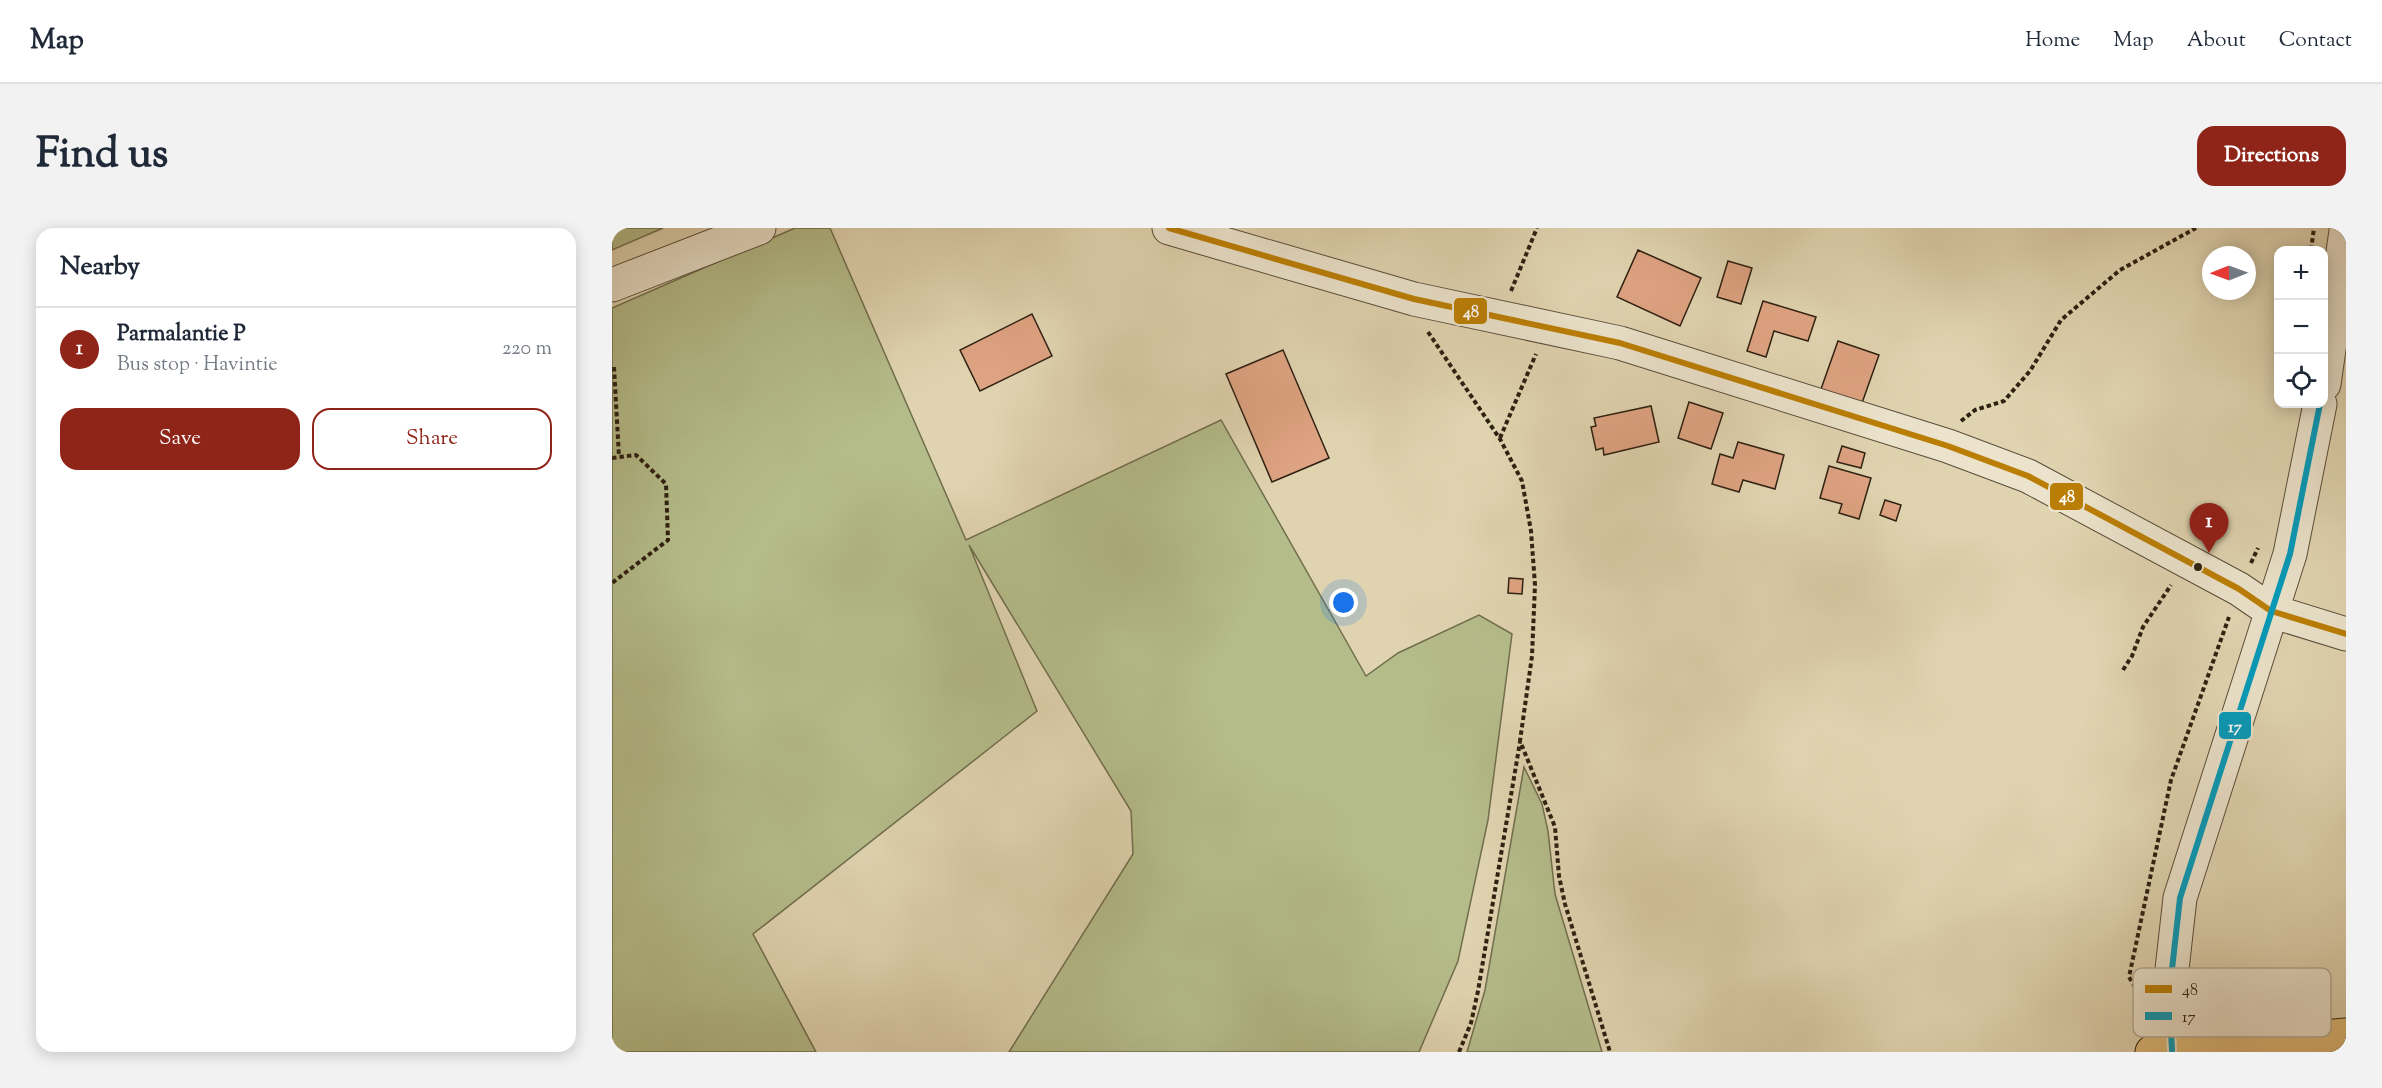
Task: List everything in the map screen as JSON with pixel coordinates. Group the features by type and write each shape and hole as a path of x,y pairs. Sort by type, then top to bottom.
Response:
{"main road":[{"path":"2331,1036 2346,1035"},
{"path":"2162,1051 2323,1037"}],"street":[{"path":"612,285 759,228"},
{"path":"1169,228 1414,298 1620,343 1934,441 2028,476 2239,589 2271,611 2346,634"},
{"path":"2328,356 2346,231"},
{"path":"2172,968 2180,898 2290,554 2319,408"}],"path":[{"path":"1499,316 1537,228"},
{"path":"1934,441 1975,410 2004,400 2030,371 2061,320 2121,270 2196,228"},
{"path":"2312,246 2314,228"},
{"path":"1414,298 1432,342 1500,439 1522,482 1531,531 1535,585 1532,656 1521,741 1478,991 1471,1023 1459,1052"},
{"path":"1500,439 1525,375 1550,328"},
{"path":"614,368 619,458"},
{"path":"612,458 636,455 666,484 668,540 612,583"},
{"path":"2133,986 2129,977 2171,780 2239,589 2262,541"},
{"path":"2123,670 2132,656 2143,627 2188,562"},
{"path":"1521,741 1555,827 1559,876 1565,904 1610,1052"}],"green space":[{"path":"612,228 663,228 612,250"},
{"path":"795,228 830,228 966,540 1221,420 1366,676 1398,653 1479,615 1512,634 1488,820 1458,961 1419,1052 1009,1052 1133,854 1131,811 969,545 1037,711 753,934 816,1052 612,1052 612,308"},
{"path":"1524,767 1542,804 1548,831 1555,894 1602,1052 1467,1052 1485,990"}],"building":[{"path":"1638,250 1701,278 1680,326 1617,297"},
{"path":"1728,261 1752,268 1741,304 1717,297"},
{"path":"1763,301 1816,317 1808,341 1774,331 1766,357 1747,351"},
{"path":"1032,314 1052,356 980,391 960,350"},
{"path":"1838,341 1879,355 1862,403 1821,389"},
{"path":"1283,350 1329,458 1272,482 1226,374"},
{"path":"1689,402 1723,413 1711,449 1678,438"},
{"path":"1651,406 1659,442 1604,455 1603,448 1596,450 1591,427 1596,426 1594,418"},
{"path":"1738,442 1784,455 1775,489 1743,480 1739,492 1712,484 1720,454 1733,458"},
{"path":"1842,446 1865,453 1861,468 1837,462"},
{"path":"1829,466 1871,478 1859,519 1839,513 1842,504 1820,498"},
{"path":"1885,500 1901,505 1896,521 1880,515"},
{"path":"1509,578 1523,579 1522,594 1508,593"}],"transit line":[{"name":"48","path":"1169,228 1414,299 1620,343 1948,446 2028,476 2239,589 2271,611 2346,634"},
{"name":"17","path":"2172,968 2180,898 2290,554 2319,408"},
{"name":"17","path":"2171,1037 2172,1050"}],"place":[{"name":"Parmalantie P","path":"2209,553"}]}
